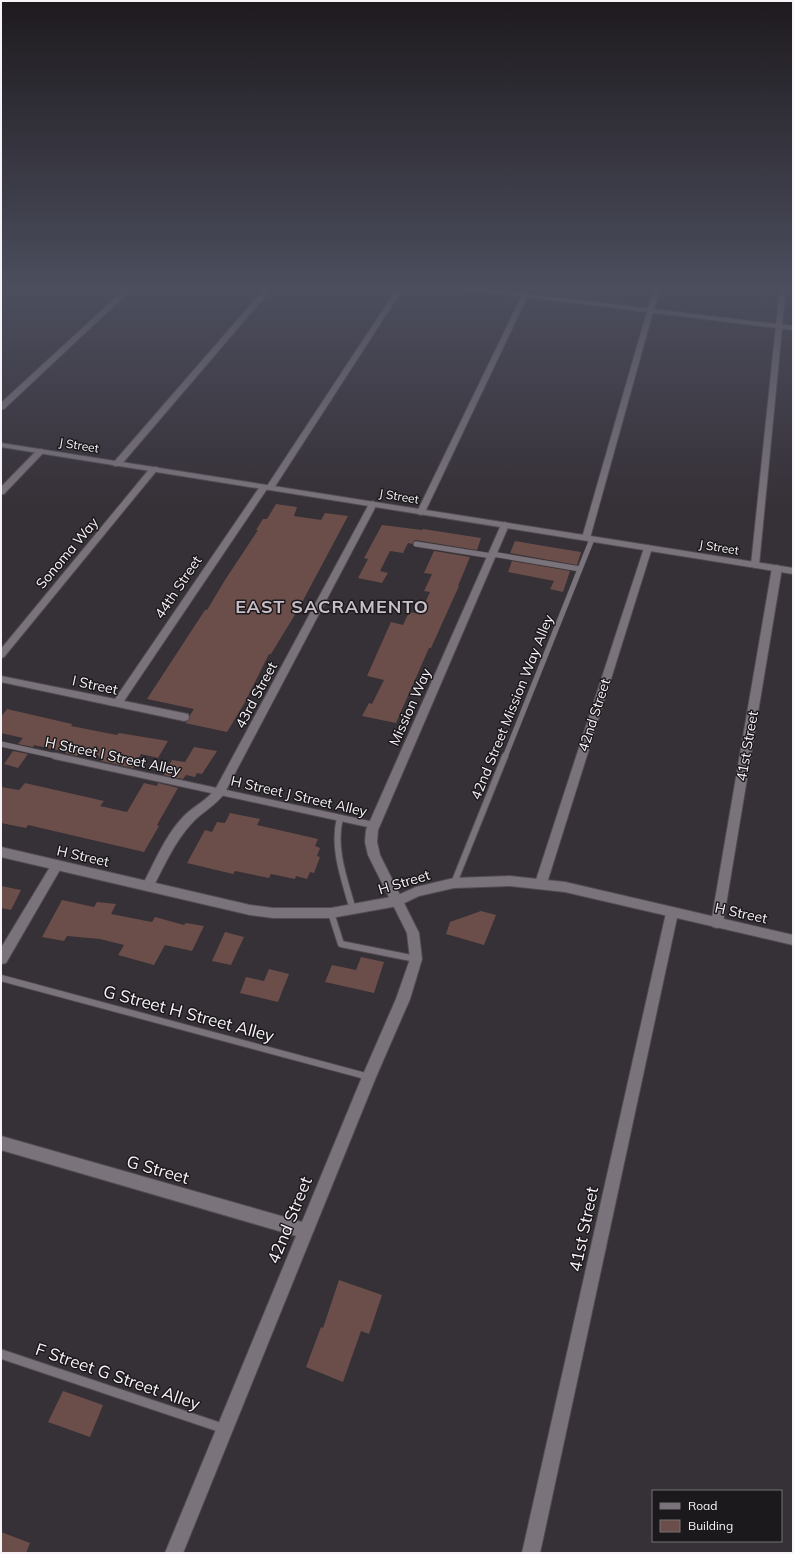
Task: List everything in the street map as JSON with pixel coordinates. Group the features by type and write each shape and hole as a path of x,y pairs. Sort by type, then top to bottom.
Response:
{"street":[{"path":"1,407 53,360"},
{"path":"117,464 208,360"},
{"name":"44th Street","path":"118,704 267,488 353,360"},
{"path":"421,512 494,360"},
{"path":"589,538 637,360"},
{"path":"755,565 776,360"},
{"name":"J Street","path":"1,445 793,571"},
{"path":"1,492 41,451"},
{"name":"Sonoma Way","path":"1,654 154,469"},
{"name":"43rd Street","path":"148,886 184,824 192,815 212,802 220,791 373,504"},
{"name":"Mission Way","path":"398,901 374,855 371,842 373,825 506,525"},
{"name":"42nd Street","path":"541,883 648,548"},
{"name":"41st Street","path":"717,923 777,568"},
{"name":"I Street","path":"1,679 184,717"},
{"name":"H Street","path":"1,852 250,910 273,913 331,913 354,910 398,901 416,892 454,883 510,881 541,883 577,889 672,913 793,940"},
{"path":"1,959 57,865"},
{"name":"42nd Street","path":"174,1553 369,1077 404,1000 416,959 413,932 398,901"},
{"name":"41st Street","path":"531,1553 672,913"},
{"name":"G Street","path":"1,1142 306,1230"}],"lane":[{"name":"42nd Street Mission Way Alley","path":"454,883 580,569 589,538"},
{"path":"416,544 580,569"},
{"name":"H Street I Street Alley","path":"1,744 220,791"},
{"name":"H Street J Street Alley","path":"220,791 373,825"},
{"path":"340,818 337,829 338,848 354,910"},
{"path":"331,913 341,944 416,959"},
{"name":"G Street H Street Alley","path":"1,978 369,1077"},
{"name":"F Street G Street Alley","path":"1,1354 225,1429"}],"building":[{"path":"276,504 297,507 294,516 321,520 325,513 348,516 299,608 271,654 269,654 244,704 227,732 185,723 189,720 194,709 147,699 205,610 207,610 258,530 256,530 263,519 267,519"},
{"path":"382,525 423,529 481,538 477,550 415,540 412,544 408,543 403,553 390,551 380,571 388,573 382,583 358,578 368,559 364,558"},
{"path":"515,541 581,552 577,565 510,553"},
{"path":"434,551 470,557 459,586 431,648 429,648 396,723 362,716 369,703 372,704 384,680 367,676 391,622 403,625 409,612 420,614 430,592 424,591 432,574 424,573"},
{"path":"512,561 570,571 563,592 550,589 554,581 508,572"},
{"path":"7,709 72,724 71,726 117,735 119,733 168,741 158,758 141,754 133,768 101,761 95,750 83,748 77,756 34,745 33,747 18,744 23,738 1,733 1,717"},
{"path":"194,747 217,751 202,774 197,773 195,777 186,775 183,779 164,775 172,760 185,762"},
{"path":"13,751 28,754 18,768 4,764"},
{"path":"25,783 104,801 100,806 127,812 144,783 157,786 158,783 178,788 144,852 28,825 26,828 1,823 1,787 19,790"},
{"path":"230,813 260,819 257,825 318,839 315,846 320,848 317,856 320,857 314,873 310,872 307,879 296,876 295,879 271,874 269,878 235,871 233,874 187,863 205,830 212,832 217,822 225,823"},
{"path":"1,886 21,890 11,910 1,908"},
{"path":"62,900 94,907 97,902 116,904 111,914 152,922 155,917 184,925 186,923 204,926 192,951 165,945 154,965 118,955 124,945 100,939 67,936 64,941 42,937"},
{"path":"481,911 496,915 484,945 446,934 450,922"},
{"path":"225,932 244,937 231,965 212,961"},
{"path":"361,957 384,962 374,993 325,982 332,965 356,970"},
{"path":"269,969 289,974 278,1002 240,993 246,977 264,981"},
{"path":"339,1280 382,1295 369,1334 361,1331 343,1382 306,1367 321,1327 323,1328"},
{"path":"63,1391 103,1405 90,1437 48,1422"},
{"path":"1,1532 30,1543 26,1553 1,1553"}],"district":[{"name":"EAST SACRAMENTO","path":"332,606"}]}
